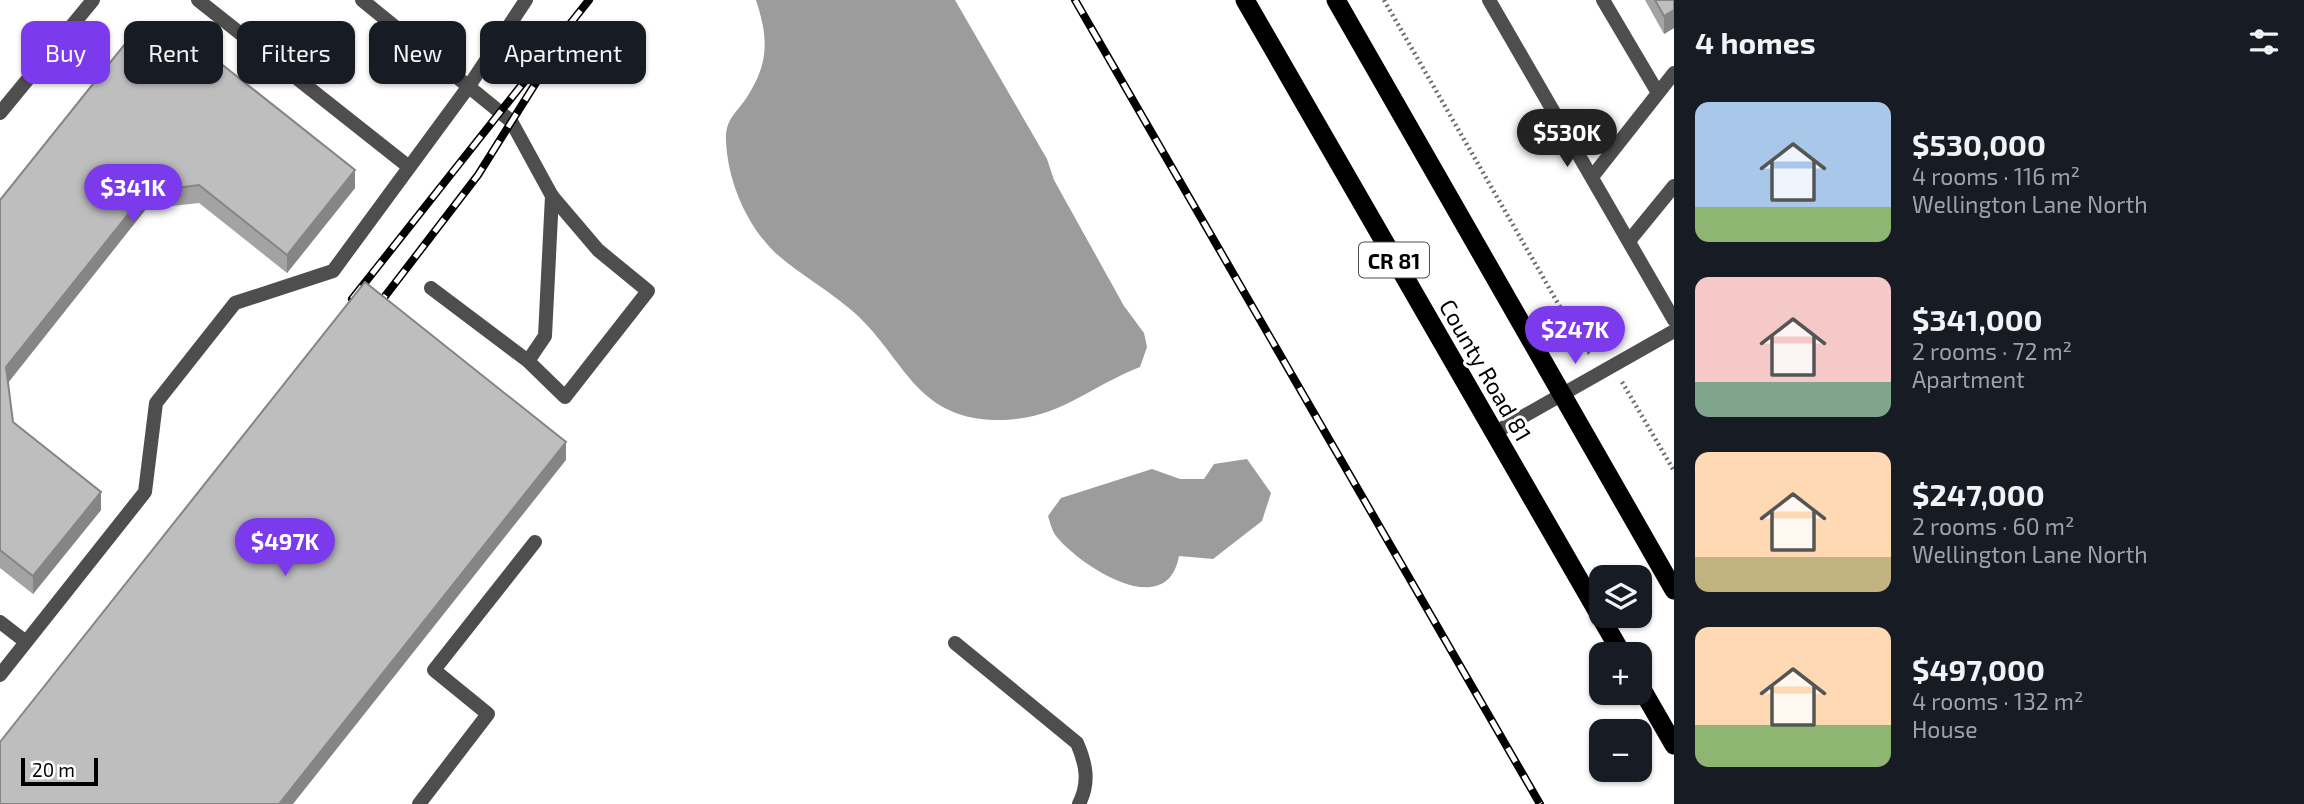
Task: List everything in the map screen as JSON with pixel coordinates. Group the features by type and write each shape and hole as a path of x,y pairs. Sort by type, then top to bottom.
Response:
{"highway":[{"name":"County Road 81","path":"1245,0 1615,642"},
{"path":"1336,0 1674,590"},
{"path":"1651,705 1674,745"}],"street":[{"path":"0,113 93,0"},
{"path":"198,0 409,167"},
{"path":"362,0 511,121 552,196 598,250 648,290 565,397 528,360 431,288"},
{"path":"0,675 145,492 156,403 235,303 333,271 469,86 526,0"},
{"path":"1489,0 1674,320"},
{"path":"1603,0 1658,93"},
{"path":"1592,177 1674,73"},
{"path":"1629,241 1674,186"},
{"path":"528,360 545,336 552,196"},
{"path":"1493,433 1674,331"},
{"path":"419,804 488,714 434,670 535,542"},
{"path":"0,622 26,642"},
{"path":"955,643 1077,743 1086,763 1086,791 1080,804"}],"path":[{"path":"1384,0 1583,347 1623,382 1674,471"}],"shaded area":[{"path":"756,0 955,0 1047,159 1054,180 1124,306 1144,333 1147,347 1140,367 1053,410 1035,416 993,420 967,416 946,409 929,397 857,315 772,250 751,223 736,191 726,141 729,123 753,87 762,63 765,40"},
{"path":"1247,459 1271,493 1262,521 1213,559 1179,556 1171,576 1158,585 1141,587 1102,573 1068,548 1056,536 1051,526 1048,516 1061,498 1152,469 1180,479 1204,479 1214,464"}],"building":[{"path":"1655,0 1674,0 1674,10 1664,16"},
{"path":"124,45 124,84 223,84 223,65 237,76 237,84 247,84 355,170 287,255 199,185 146,192 6,367 13,422 101,492 33,576 0,550 0,200 93,84 110,84 110,63"},
{"path":"365,282 566,442 279,804 0,804 0,742"}],"railway":[{"path":"352,299 589,0"},
{"path":"1075,0 1540,804"},
{"path":"376,308 478,175 535,84"}]}
